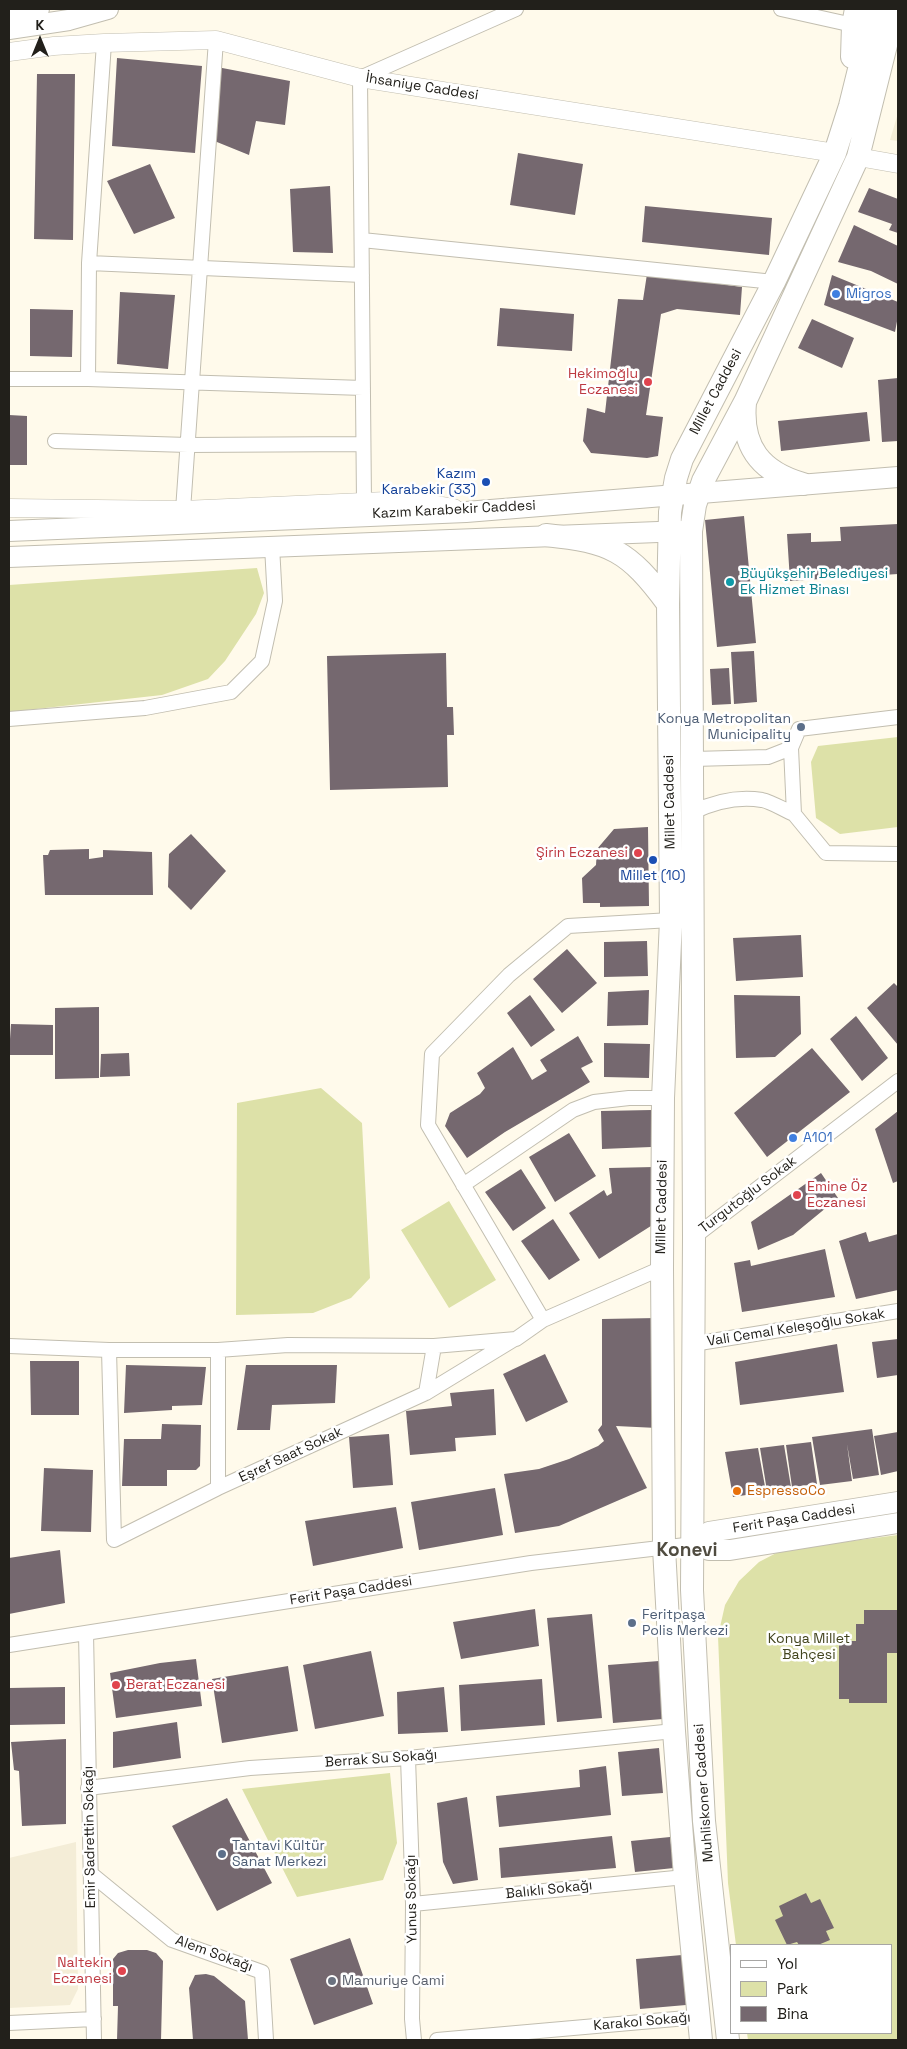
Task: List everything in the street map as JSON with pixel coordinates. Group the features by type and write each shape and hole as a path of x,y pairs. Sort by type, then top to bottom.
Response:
{"main road":[{"path":"9,13 39,9"},
{"path":"9,29 69,20 108,9"},
{"name":"Millet Caddesi","path":"694,1544 693,759 680,531 672,494 685,452 774,282 835,153 850,106 874,9"},
{"name":"Millet Caddesi","path":"664,1548 663,1098 671,920 668,604 680,531 745,402 858,157 894,32 895,9"},
{"path":"850,106 854,17"},
{"path":"745,402 745,429 752,449 759,460 777,473 803,484"},
{"name":"Kazım Karabekir Caddesi","path":"9,531 466,512 898,477"},
{"name":"Kazım Karabekir Caddesi","path":"9,557 680,531"},
{"path":"546,535 607,546 622,554 650,580 668,604"},
{"name":"Ferit Paşa Caddesi","path":"694,1544 710,1532 898,1502"},
{"name":"Ferit Paşa Caddesi","path":"694,1544 710,1550 730,1550 898,1523"},
{"name":"Muhliskoner Caddesi","path":"694,1544 692,1590 704,1821 728,2040"},
{"name":"Muhliskoner Caddesi","path":"664,1548 674,1731 685,1877 701,2040"}],"street":[{"path":"364,502 360,78 516,9"},
{"path":"781,9 854,17"},
{"path":"183,510 216,40"},
{"name":"İhsaniye Caddesi","path":"9,52 54,46 104,43 216,40 360,78 835,153"},
{"path":"88,379 89,263 104,43"},
{"path":"858,157 898,164"},
{"path":"362,240 774,282"},
{"path":"89,263 362,275"},
{"path":"9,379 88,379 363,388"},
{"path":"54,441 188,445 363,444"},
{"path":"9,508 183,510 409,500 466,512"},
{"path":"9,719 145,708 231,692 262,661 275,600 272,546"},
{"path":"794,814 791,748 799,730 898,718"},
{"path":"693,759 768,757 791,748"},
{"path":"693,812 713,803 737,800 763,800 794,814 826,853 898,854"},
{"path":"543,1320 428,1125 432,1054 509,975 568,926 671,920"},
{"name":"Turgutoğlu Sokak","path":"694,1236 898,1081"},
{"path":"463,1185 573,1110 594,1102 629,1098 663,1098"},
{"name":"Eşref Saat Sokak","path":"109,1350 114,1540 218,1488 426,1393 543,1320 662,1268"},
{"name":"Vali Cemal Keleşoğlu Sokak","path":"693,1344 898,1311"},
{"path":"9,1346 109,1350 218,1350 288,1346 434,1346 516,1338"},
{"path":"426,1393 434,1346"},
{"path":"218,1350 218,1488"},
{"name":"Ferit Paşa Caddesi","path":"9,1645 531,1563 694,1544"},
{"name":"Emir Sadrettin Sokağı","path":"86,1633 94,2040"},
{"name":"Berrak Su Sokağı","path":"88,1788 250,1768 408,1758 674,1731"},
{"name":"Yunus Sokağı","path":"408,1758 413,1904 412,2019 414,2040"},
{"name":"Alem Sokağı","path":"90,1873 172,1940 262,1972 266,2040"},
{"name":"Balıklı Sokağı","path":"413,1904 685,1877"},
{"name":"Karakol Sokağı","path":"437,2040 698,2017"},
{"path":"9,2023 94,2019"}],"shaded area":[{"path":"898,113 898,141 890,140"},
{"path":"76,1842 78,1989 70,2005 9,2008 9,1858"}],"green space":[{"path":"257,568 264,593 256,614 225,661 208,679 162,695 9,712 9,585"},
{"path":"898,737 898,827 840,834 816,818 811,762 818,746"},
{"path":"321,1088 362,1123 370,1278 351,1298 313,1313 236,1315 237,1103"},
{"path":"449,1201 496,1280 449,1308 401,1230"},
{"name":"Konya Millet Bahçesi","path":"898,1535 898,2040 748,2040 747,2034 892,2034 892,1944 736,1944 728,1883 718,1636 725,1605 739,1581 759,1562 782,1550"},
{"path":"390,1773 397,1843 383,1880 297,1897 242,1789"}],"building":[{"path":"117,58 202,66 195,153 112,146"},
{"path":"217,67 290,81 285,125 256,121 249,155 212,140"},
{"path":"37,74 75,74 73,240 34,239"},
{"path":"518,153 583,164 575,215 510,205"},
{"path":"150,164 175,218 134,234 107,181"},
{"path":"330,186 333,253 293,252 290,189"},
{"path":"869,188 898,199 898,233 889,230 892,224 858,212"},
{"path":"645,206 772,218 769,255 642,242"},
{"path":"854,225 898,246 898,284 871,271 838,262"},
{"path":"647,274 742,287 740,315 677,309 661,314 646,415 663,417 658,456 647,458 591,453 583,441 587,408 605,413 618,299 643,300"},
{"path":"832,275 898,302 895,332 824,305"},
{"path":"120,292 175,295 168,369 117,364"},
{"path":"500,308 574,314 572,351 497,346"},
{"path":"30,309 73,310 72,357 30,356"},
{"path":"812,319 854,338 842,368 798,348"},
{"path":"898,378 898,441 882,442 878,380"},
{"path":"867,412 870,441 781,451 778,421"},
{"path":"9,415 27,416 27,465 9,465"},
{"name":"Büyükşehir Belediyesi Ek Hizmet Binası","path":"744,516 756,643 717,647 705,520"},
{"path":"898,524 898,574 790,581 787,534 811,533 811,542 841,541 840,527"},
{"path":"754,651 757,702 734,704 731,652"},
{"path":"446,653 447,707 453,707 454,735 447,735 448,787 330,790 327,656"},
{"path":"729,668 731,704 712,705 710,669"},
{"path":"648,827 649,906 600,907 600,903 583,903 582,878 596,865 597,849 614,829"},
{"path":"191,834 226,871 191,910 168,887 169,854"},
{"path":"89,849 89,859 103,857 103,850 152,852 153,895 45,895 43,855 48,855 50,850"},
{"path":"801,935 803,977 736,981 733,938"},
{"path":"647,941 648,976 604,977 604,942"},
{"path":"567,949 597,983 562,1013 533,979"},
{"path":"894,983 898,987 898,1045 867,1008"},
{"path":"649,990 648,1025 607,1026 608,992"},
{"path":"530,995 555,1030 531,1047 507,1013"},
{"path":"734,995 800,996 801,1034 775,1057 736,1058"},
{"path":"99,1007 99,1078 55,1079 55,1008"},
{"path":"856,1016 888,1058 862,1081 830,1039"},
{"path":"11,1024 53,1025 53,1055 9,1055"},
{"path":"578,1036 593,1062 581,1068 590,1082 505,1132 467,1158 445,1126 450,1113 480,1094 485,1088 477,1073 513,1047 532,1080 547,1071 540,1060"},
{"path":"604,1043 650,1044 649,1078 604,1077"},
{"path":"812,1048 850,1092 767,1157 734,1113"},
{"path":"129,1053 130,1076 100,1077 101,1054"},
{"path":"652,1110 651,1147 602,1149 601,1111"},
{"path":"898,1111 898,1181 893,1183 875,1129"},
{"path":"569,1133 596,1176 555,1202 529,1157"},
{"path":"654,1167 654,1224 599,1259 569,1213 604,1190 607,1196 612,1193 609,1168"},
{"path":"521,1169 546,1208 513,1231 485,1192"},
{"path":"821,1173 838,1198 793,1235 758,1250 751,1222"},
{"path":"553,1219 580,1260 549,1280 521,1241"},
{"path":"866,1232 869,1242 898,1234 898,1290 856,1299 839,1241"},
{"path":"825,1249 835,1297 742,1312 734,1263 750,1260 751,1266"},
{"path":"657,1318 657,1428 616,1426 647,1488 559,1526 515,1533 504,1474 539,1469 569,1459 598,1446 604,1441 598,1430 602,1425 602,1319"},
{"path":"898,1339 898,1375 877,1378 872,1342"},
{"path":"837,1344 844,1392 740,1405 735,1362"},
{"path":"545,1354 568,1402 526,1422 503,1374"},
{"path":"30,1361 79,1361 79,1415 31,1415"},
{"path":"126,1365 206,1367 202,1405 172,1406 172,1410 124,1413"},
{"path":"246,1365 337,1365 335,1403 272,1405 270,1430 237,1430"},
{"path":"494,1389 496,1435 455,1438 456,1451 410,1455 406,1411 452,1406 450,1393"},
{"path":"162,1424 201,1425 200,1466 196,1470 167,1470 167,1486 122,1486 124,1439 161,1439"},
{"path":"872,1429 879,1475 853,1479 847,1444 852,1481 820,1485 812,1437"},
{"path":"898,1432 898,1471 881,1475 874,1436"},
{"path":"389,1434 393,1485 353,1488 349,1437"},
{"path":"811,1442 817,1484 792,1487 786,1445"},
{"path":"784,1445 791,1487 767,1491 760,1448"},
{"path":"758,1448 766,1492 733,1497 725,1452"},
{"path":"44,1468 93,1470 91,1532 41,1531"},
{"path":"495,1488 503,1535 419,1550 411,1502"},
{"path":"396,1507 403,1548 313,1566 305,1521"},
{"path":"60,1550 65,1603 9,1614 9,1558"},
{"path":"535,1609 539,1646 461,1659 453,1622"},
{"path":"864,1610 898,1610 898,1653 887,1653 887,1703 849,1703 849,1699 839,1699 839,1641 856,1641 856,1624 864,1624"},
{"path":"592,1614 602,1718 557,1722 547,1618"},
{"path":"371,1651 384,1716 315,1729 303,1665"},
{"path":"196,1659 202,1706 116,1718 110,1673 160,1663"},
{"path":"659,1661 663,1719 613,1723 608,1665"},
{"path":"288,1666 298,1731 222,1743 212,1679"},
{"path":"542,1679 545,1725 461,1731 459,1685"},
{"path":"65,1687 65,1724 9,1725 9,1688"},
{"path":"444,1687 448,1732 398,1734 397,1692"},
{"path":"177,1722 181,1758 113,1768 113,1732"},
{"path":"66,1739 66,1824 22,1826 19,1771 14,1770 11,1742"},
{"path":"659,1748 663,1793 622,1796 618,1752"},
{"path":"606,1766 611,1815 499,1827 496,1796 580,1787 579,1770"},
{"path":"467,1797 478,1880 453,1884 443,1862 437,1803"},
{"name":"Tantavi Kültür Sanat Merkezi","path":"227,1798 272,1883 217,1911 172,1826"},
{"path":"612,1836 616,1868 501,1878 499,1848"},
{"path":"670,1837 674,1868 635,1872 631,1841"},
{"path":"806,1893 811,1903 820,1899 834,1928 826,1931 830,1940 820,1944 798,1944 797,1942 787,1944 775,1920 783,1916 779,1906"},
{"name":"Mamuriye Cami","path":"350,1938 373,2004 314,2025 290,1959"},
{"path":"128,1950 147,1950 156,1953 163,1961 161,2040 117,2040 118,2006 113,2006 113,1959 118,1953"},
{"path":"682,1955 686,2005 640,2009 636,1959"},
{"path":"206,1974 214,1976 245,2001 248,2040 193,2040 189,1988 195,1975"}],"place":[{"name":"Migros","path":"836,294"},
{"name":"Hekimoğlu Eczanesi","path":"648,382"},
{"name":"Kazım Karabekir (33)","path":"486,482"},
{"name":"Büyükşehir Belediyesi Ek Hizmet Binası","path":"730,582"},
{"name":"Konya Metropolitan Municipality","path":"801,727"},
{"name":"Şirin Eczanesi","path":"638,853"},
{"name":"Millet (10)","path":"653,860"},
{"name":"A101","path":"793,1138"},
{"name":"Emine Öz Eczanesi","path":"797,1195"},
{"name":"EspressoCo","path":"737,1491"},
{"name":"Feritpaşa Polis Merkezi","path":"632,1623"},
{"name":"Berat Eczanesi","path":"116,1685"},
{"name":"Tantavi Kültür Sanat Merkezi","path":"222,1854"},
{"name":"Naltekin Eczanesi","path":"122,1971"},
{"name":"Mamuriye Cami","path":"332,1981"}],"district":[{"name":"Konevi","path":"687,1551"}]}
